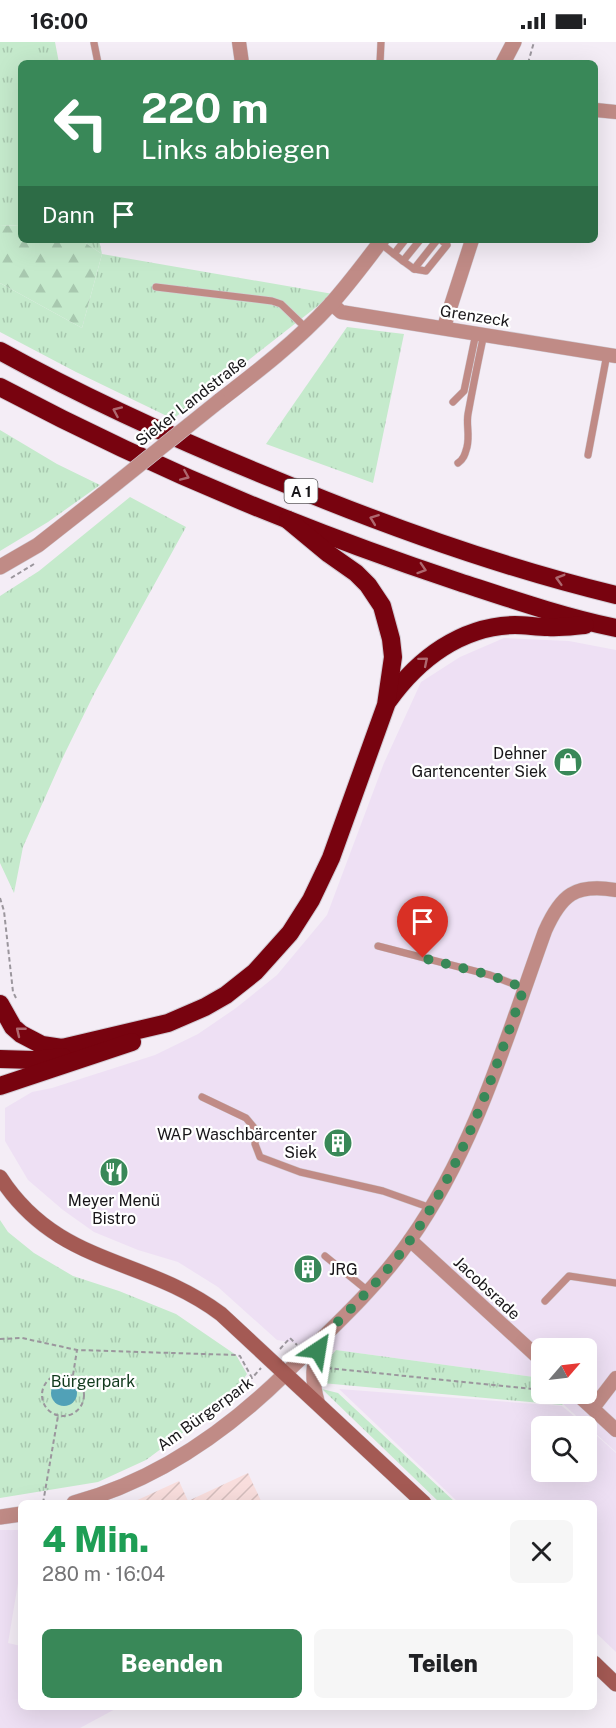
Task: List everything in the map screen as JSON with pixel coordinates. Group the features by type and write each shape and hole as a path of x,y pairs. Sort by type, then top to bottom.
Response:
{"highway":[{"name":"A 1","path":"0,351 103,404 220,457 340,507 459,549 616,595"},
{"name":"A 1","path":"0,387 113,443 288,520 404,564 616,628"},
{"path":"3,1084 145,1037 168,1023 206,1007 241,984 267,960 290,933 311,900 332,858 386,705 393,657 392,639 382,606 356,573 288,520"},
{"path":"386,705 402,682 415,669 443,646 458,638 489,628 504,626 550,627 597,624"},
{"path":"9,1004 13,1027 21,1034 42,1045 62,1048 168,1023"},
{"path":"0,1059 34,1060 62,1057 135,1030"}],"main road":[{"path":"0,1177 22,1207 71,1244 196,1295 229,1320 421,1500"},
{"path":"597,1666 616,1684"}],"street":[{"path":"239,42 242,60"},
{"path":"505,60 514,42"},
{"path":"598,110 616,112"},
{"name":"Sieker Landstraße","path":"0,567 38,546 257,372 307,329 380,243"},
{"path":"444,327 471,243"},
{"name":"Grenzeck","path":"331,303 341,312 611,355"},
{"path":"286,1373 310,1358 322,1338 368,1290 410,1240 431,1208 452,1170 479,1110 545,932 561,902 567,896 584,888 616,890"},
{"name":"Jacobsrade","path":"410,1240 531,1351"},
{"path":"310,1358 318,1403"},
{"name":"Am Bürgerpark","path":"83,1500 116,1489 166,1466 241,1413 286,1373"},
{"path":"593,1408 616,1378"},
{"path":"588,1404 616,1430"},
{"path":"0,1517 18,1514"}],"lane":[{"path":"380,60 381,42"},
{"path":"94,43 97,60"},
{"path":"382,243 414,269 426,271 447,245 444,243"},
{"path":"394,254 403,243"},
{"path":"403,261 418,243"},
{"path":"414,269 436,243"},
{"path":"156,287 272,301 281,304 307,329"},
{"path":"453,402 464,391 480,334"},
{"path":"458,463 463,460 470,431 467,417 480,334"},
{"path":"588,455 611,355"},
{"path":"378,946 490,975 524,988"},
{"path":"202,1097 246,1118 256,1130 255,1144 260,1157 300,1172 383,1191 431,1208"},
{"path":"325,1256 368,1290"},
{"path":"545,1302 569,1276 616,1283"}],"path":[{"path":"529,60 534,42"},
{"path":"0,898 5,921 13,992 9,1004"},
{"path":"0,1339 22,1338 77,1350 240,1356"},
{"path":"290,1338 319,1367 531,1389"},
{"path":"73,1375 77,1350"},
{"path":"62,1373 73,1375 84,1389 84,1398 81,1406 75,1412 67,1416 58,1416 42,1403 41,1392 44,1382 62,1373"},
{"path":"44,1500 58,1416"}],"shaded area":[{"path":"504,638 569,641 616,650 616,1452 597,1435 597,1416 576,1416 563,1404 597,1404 597,1338 531,1338 531,1377 277,1340 218,1287 178,1262 138,1250 94,1232 63,1210 28,1180 5,1141 5,1108 32,1092 52,1088 155,1055 198,1034 236,1008 277,975 327,915 384,763 421,682 460,657"},
{"path":"339,1389 562,1406 574,1416 531,1416 531,1482 597,1482 597,1436 616,1453 616,1652 597,1634 597,1500 456,1500"},
{"path":"248,1473 261,1500 190,1500"},
{"path":"179,1481 188,1500 138,1500"},
{"path":"0,1530 18,1530 18,1583 8,1643 18,1645 18,1710 113,1710 80,1728 0,1728"}],"green space":[{"path":"0,42 55,42 58,60 18,60 18,225 0,226"},
{"path":"18,225 18,243 86,243 102,254 82,328 0,283 0,226"},
{"path":"86,243 100,243 102,254"},
{"path":"102,254 333,294 173,419 0,332 0,283 82,328"},
{"path":"347,327 404,334 373,483 266,444"},
{"path":"0,430 57,464 100,485 48,522 0,551"},
{"path":"130,497 186,527 95,692 64,755 23,847 14,893 0,863 0,596 39,571"},
{"name":"Bürgerpark","path":"0,1220 8,1232 34,1253 73,1276 119,1291 176,1314 236,1355 247,1374 231,1397 146,1460 98,1482 0,1498"},
{"path":"336,1350 531,1377 531,1402 322,1383 320,1369"},
{"path":"322,1389 338,1393 453,1500 437,1500"}],"water":[{"path":"64,1380 73,1384 77,1393 73,1402 64,1406 55,1402 51,1393 55,1384"}],"place":[{"name":"Dehner Gartencenter Siek","path":"568,762"},
{"name":"WAP Waschbärcenter Siek","path":"338,1143"},
{"name":"Meyer Menü Bistro","path":"114,1172"},
{"name":"JRG","path":"308,1269"}],"route":[{"path":"318,1350 322,1338 401,1253 444,1185 495,1071 524,988 490,975 423,958"}]}
